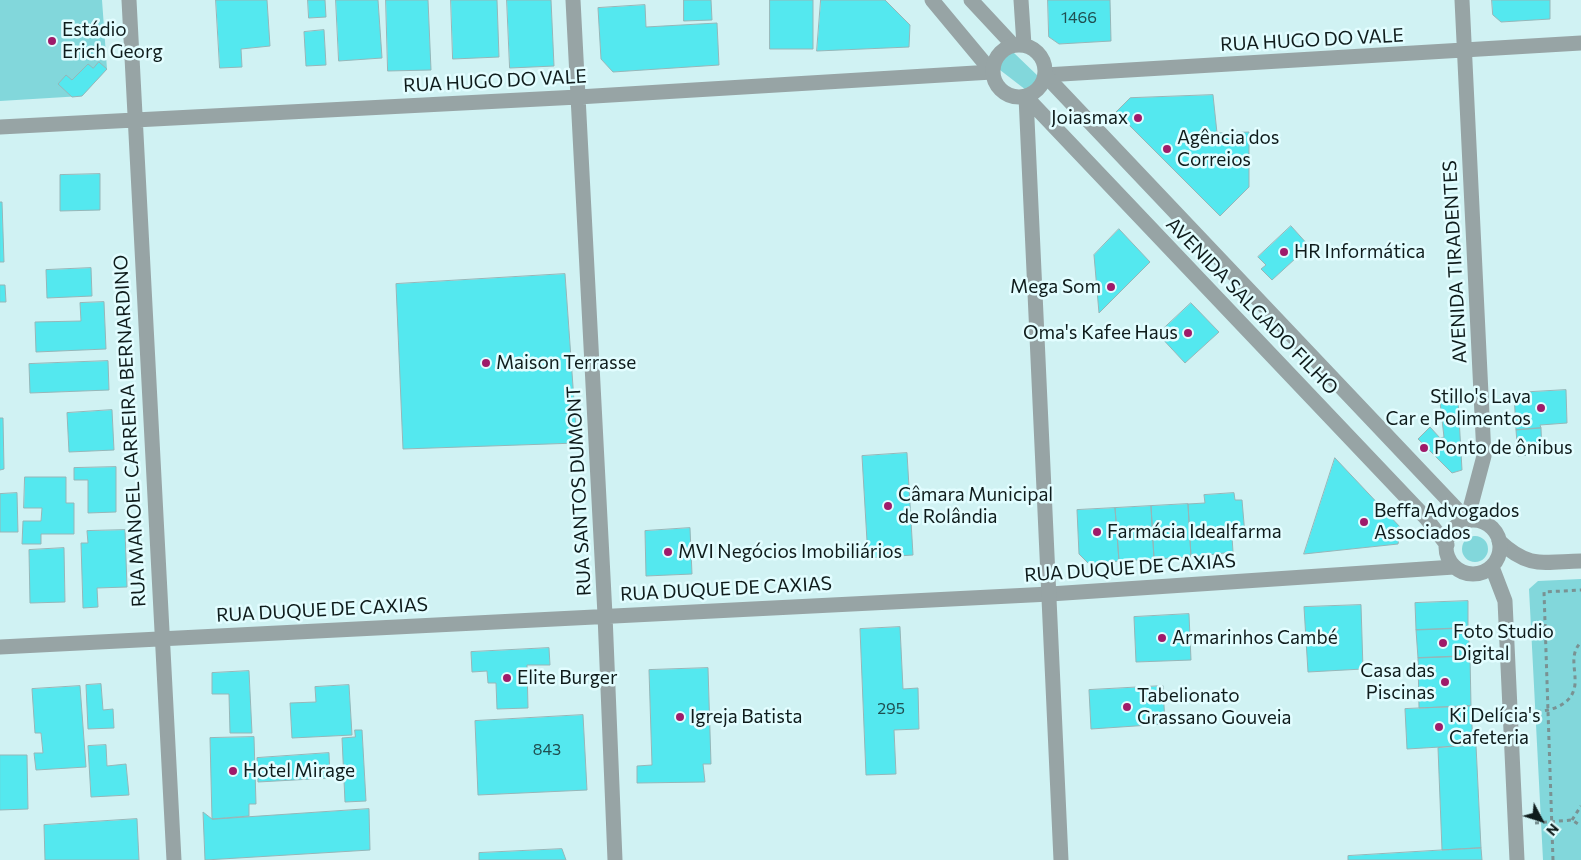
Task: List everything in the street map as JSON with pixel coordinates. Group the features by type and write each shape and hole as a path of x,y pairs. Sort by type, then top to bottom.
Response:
{"street":[{"name":"RUA MANOEL CARREIRA BERNARDINO","path":"129,0 174,860"},
{"name":"RUA SANTOS DUMONT","path":"573,0 605,615 615,860"},
{"path":"932,0 992,72 997,86 1008,95 1026,97 1036,92 1046,75 1041,56 1031,47 1019,45 1006,48 996,58 992,72"},
{"path":"971,0 1019,45"},
{"path":"1019,45 1022,0"},
{"name":"AVENIDA TIRADENTES","path":"1462,0 1484,456 1467,520"},
{"name":"RUA HUGO DO VALE","path":"1046,75 1581,43"},
{"name":"RUA HUGO DO VALE","path":"0,127 578,97 992,72"},
{"name":"AVENIDA SALGADO FILHO","path":"1046,75 1467,520"},
{"path":"1026,97 1061,860"},
{"name":"AVENIDA SALGADO FILHO","path":"1026,97 1426,518 1446,546"},
{"path":"1500,541 1499,554 1492,567 1482,573 1467,574 1454,566 1447,554 1447,539 1456,527 1467,520 1482,522 1494,529 1500,541 1512,552 1527,561 1581,561"},
{"name":"RUA DUQUE DE CAXIAS","path":"0,647 1050,594 1454,566"},
{"path":"1492,567 1505,601 1517,860"}],"path":[{"path":"1553,860 1550,821 1544,592 1581,590"},
{"path":"1511,712 1547,712 1562,704 1571,694 1575,684 1573,670 1574,655 1581,642"},
{"path":"1572,820 1581,806"},
{"path":"1515,825 1572,820 1581,826"}],"shaded area":[{"name":"Estádio Erich Georg","path":"0,0 102,0 107,69 82,96 0,101"},
{"path":"1009,52 1014,53 1038,76 1036,83 1031,88 1026,90 1000,70 999,61"},
{"path":"1475,536 1484,540 1488,549 1484,558 1475,562 1466,558 1462,549 1466,540"},
{"path":"1581,579 1581,860 1543,860 1529,589 1538,581"}],"building":[{"path":"216,0 267,0 270,46 241,49 242,67 220,68"},
{"path":"308,0 325,0 326,17 309,18"},
{"path":"336,0 378,0 382,58 339,61"},
{"path":"386,0 428,0 431,70 388,71"},
{"path":"451,0 497,0 499,57 453,59"},
{"path":"507,0 551,0 554,66 510,68"},
{"path":"684,0 711,0 712,20 684,21"},
{"path":"770,0 813,0 813,49 770,49"},
{"path":"821,0 885,0 910,25 909,47 817,51"},
{"path":"1048,0 1110,0 1111,41 1059,44 1049,37"},
{"path":"1492,0 1550,0 1550,19 1501,22 1493,15"},
{"path":"645,5 646,27 717,23 719,65 613,72 601,59 598,8"},
{"path":"324,30 326,65 306,66 304,32"},
{"path":"99,62 107,69 82,96 72,97 58,84 66,75 72,80 88,64 93,68"},
{"path":"1213,95 1217,133 1249,132 1249,187 1220,216 1116,112 1130,98"},
{"path":"100,174 100,210 60,211 60,175"},
{"path":"0,202 2,202 4,262 0,262"},
{"name":"HR Informática","path":"1291,226 1309,246 1272,280 1261,269 1266,265 1258,257"},
{"name":"Mega Som","path":"1119,229 1150,262 1099,313 1094,255"},
{"path":"91,268 92,296 47,298 46,270"},
{"name":"Maison Terrasse","path":"565,274 577,443 403,449 396,284"},
{"path":"0,285 5,285 6,302 0,302"},
{"path":"104,302 106,349 36,352 35,322 81,321 80,303"},
{"name":"Oma's Kafee Haus","path":"1191,303 1219,332 1185,363 1158,334"},
{"path":"108,361 109,390 30,393 29,364"},
{"name":"Stillo's Lava Car e Polimentos","path":"1566,390 1567,423 1540,425 1541,428 1516,430 1514,393"},
{"path":"1458,400 1462,470 1452,473 1418,439 1430,427 1440,438 1444,437 1440,402"},
{"path":"112,410 114,450 69,452 67,413"},
{"path":"0,418 3,418 4,469 0,470"},
{"path":"1541,428 1542,454 1518,456 1516,430"},
{"name":"Câmara Municipal de Rolândia","path":"907,453 913,555 868,558 862,456"},
{"path":"1335,458 1401,528 1398,544 1304,554"},
{"path":"116,467 116,512 88,513 88,480 74,480 74,468"},
{"path":"25,477 66,477 66,503 74,503 74,534 41,534 41,544 22,544 23,521 41,521 42,508 24,508"},
{"path":"17,493 18,532 0,532 0,494"},
{"path":"1234,493 1235,500 1242,500 1245,535 1232,537 1233,552 1191,557 1188,504 1205,503 1204,495"},
{"path":"1188,504 1191,557 1154,559 1151,506"},
{"path":"1151,506 1154,559 1119,561 1115,508"},
{"name":"Farmácia Idealfarma","path":"1115,508 1119,561 1089,564 1079,554 1077,510"},
{"name":"MVI Negócios Imobiliários","path":"690,528 692,574 646,576 645,531"},
{"path":"125,530 127,587 97,588 98,607 83,608 81,543 88,543 87,531"},
{"path":"64,548 65,602 30,603 29,550"},
{"path":"1468,601 1468,628 1416,630 1415,603"},
{"path":"1361,605 1363,669 1308,672 1304,607"},
{"name":"Armarinhos Cambé","path":"1189,614 1191,660 1136,662 1134,617"},
{"path":"900,627 903,689 918,688 919,729 894,730 896,774 866,775 860,629"},
{"name":"Foto Studio Digital","path":"1468,628 1470,656 1418,658 1416,630"},
{"name":"Elite Burger","path":"549,648 550,665 527,665 528,708 497,709 496,683 488,683 487,671 472,672 471,652"},
{"name":"Casa das Piscinas","path":"1470,656 1471,706 1419,708 1418,658"},
{"name":"Igreja Batista","path":"708,668 711,764 703,764 705,782 637,783 637,766 652,765 649,670"},
{"path":"249,671 252,733 230,733 229,694 212,694 212,673"},
{"path":"101,684 103,710 113,709 114,728 88,729 86,685"},
{"path":"349,685 352,735 292,738 290,703 316,702 315,687"},
{"path":"80,686 86,767 36,770 34,753 43,753 41,733 35,733 32,689"},
{"name":"Tabelionato Grassano Gouveia","path":"1163,686 1165,724 1091,729 1089,690"},
{"name":"Ki Delícia's Cafeteria","path":"1471,706 1473,745 1407,749 1405,709"},
{"path":"583,715 587,790 478,795 475,721"},
{"path":"355,730 362,730 366,801 345,802 342,738 355,737"},
{"name":"Hotel Mirage","path":"254,737 256,804 249,804 249,816 212,819 210,738"},
{"path":"106,745 107,766 126,764 129,795 91,797 88,746"},
{"path":"1476,745 1481,848 1442,850 1438,748"},
{"path":"329,753 330,778 258,782 257,758"},
{"path":"0,755 27,755 28,809 0,810"},
{"path":"369,809 370,850 205,860 203,812 212,819"},
{"path":"137,819 139,860 45,860 44,825"},
{"path":"1481,848 1482,860 1348,860 1348,856"},
{"path":"562,849 566,860 479,860 479,853"}],"place":[{"name":"Estádio Erich Georg","path":"52,41"},
{"name":"Joiasmax","path":"1138,118"},
{"name":"Agência dos Correios","path":"1167,149"},
{"name":"HR Informática","path":"1284,252"},
{"name":"Mega Som","path":"1111,287"},
{"name":"Oma's Kafee Haus","path":"1188,333"},
{"name":"Maison Terrasse","path":"486,363"},
{"name":"Stillo's Lava Car e Polimentos","path":"1541,408"},
{"name":"Ponto de ônibus","path":"1424,448"},
{"name":"Câmara Municipal de Rolândia","path":"888,506"},
{"name":"Beffa Advogados Associados","path":"1364,522"},
{"name":"Farmácia Idealfarma","path":"1097,532"},
{"name":"MVI Negócios Imobiliários","path":"668,552"},
{"name":"Armarinhos Cambé","path":"1162,638"},
{"name":"Foto Studio Digital","path":"1443,643"},
{"name":"Elite Burger","path":"507,678"},
{"name":"Casa das Piscinas","path":"1445,682"},
{"name":"Tabelionato Grassano Gouveia","path":"1127,707"},
{"name":"Igreja Batista","path":"680,717"},
{"name":"Ki Delícia's Cafeteria","path":"1439,727"},
{"name":"Hotel Mirage","path":"233,771"}]}
